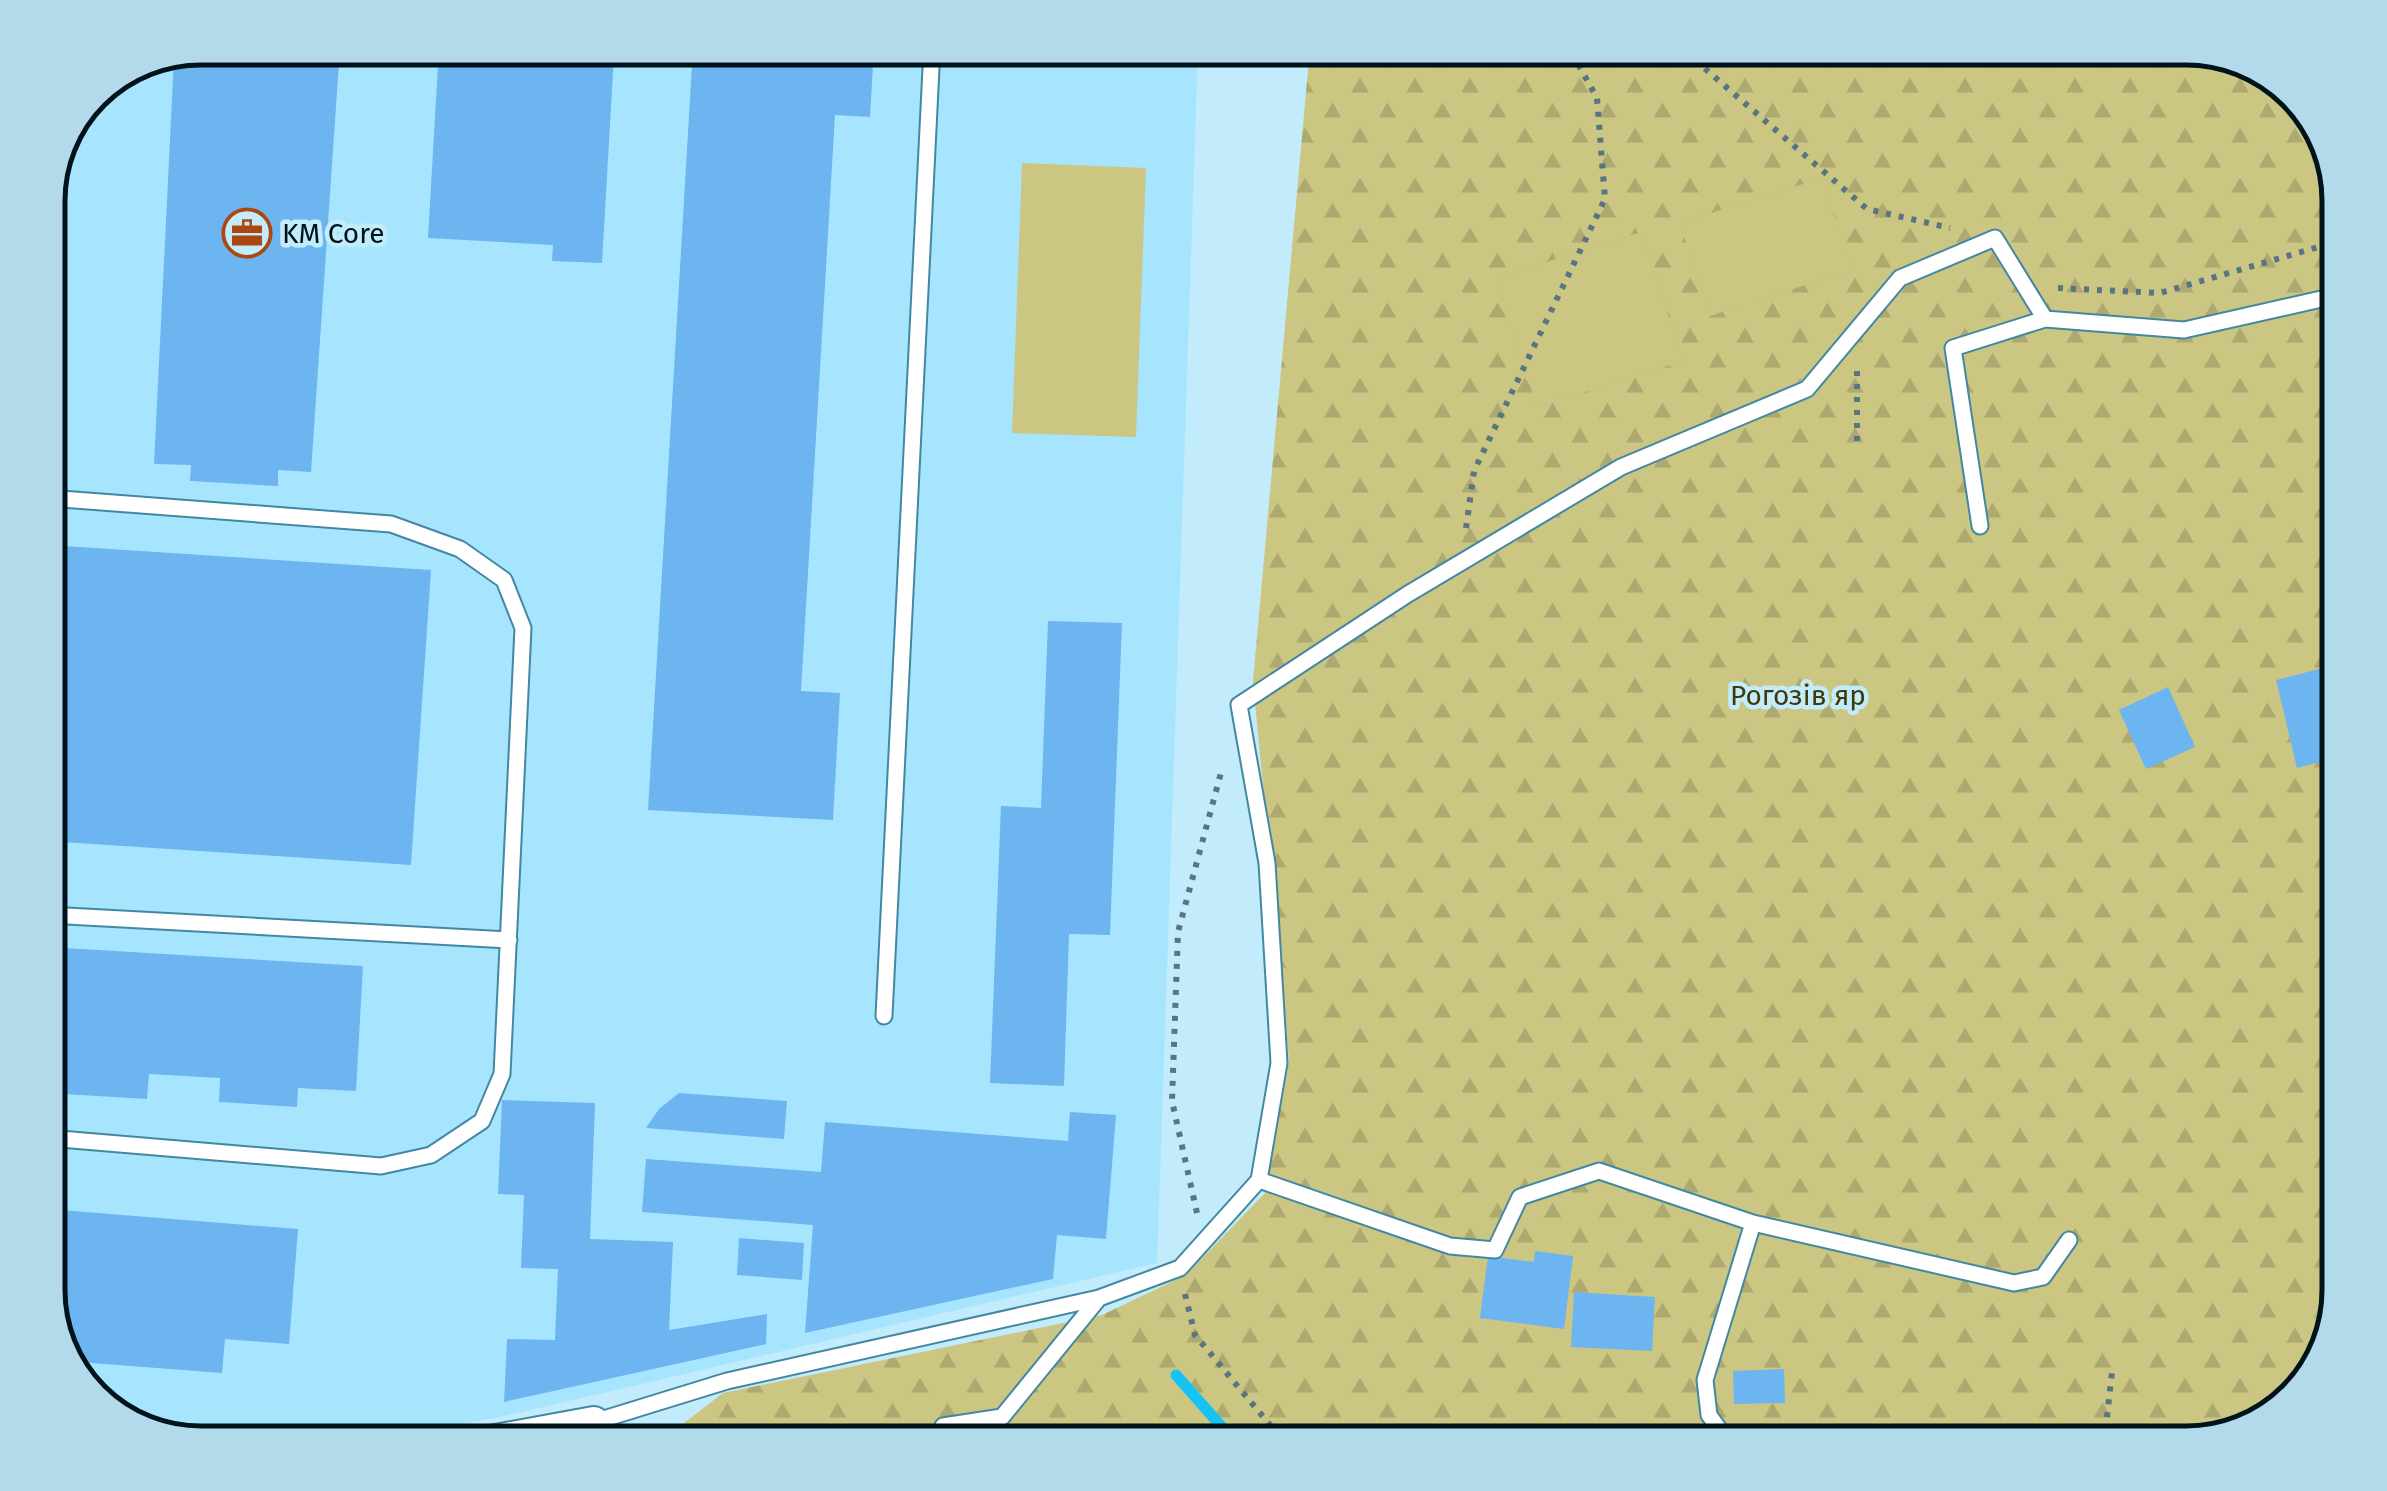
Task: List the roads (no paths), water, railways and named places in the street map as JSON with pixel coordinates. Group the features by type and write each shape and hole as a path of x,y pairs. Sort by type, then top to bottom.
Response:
{"lane":[{"path":"884,1016 931,65"},
{"path":"614,1426 728,1381 1099,1298 1180,1268 1202,1238 1260,1180 1279,1063 1267,863 1239,705 1621,467 1807,389 1900,278 1996,238 2020,286 2045,319"},
{"path":"1980,526 1953,348 2045,319 2184,330 2322,299"},
{"path":"65,499 390,524 460,548 504,580 523,628 502,1074 482,1121 431,1155 381,1166 65,1139"},
{"path":"65,916 508,940"},
{"path":"1260,1180 1465,1247 1495,1250 1520,1198 1599,1171 1753,1224 2014,1283 2043,1277 2069,1240"},
{"path":"1716,1426 1709,1416 1704,1380 1753,1224"},
{"path":"943,1426 1002,1418 1099,1298"}],"waterway":[{"path":"1176,1375 1221,1426"}],"place":[{"name":"KM Core","path":"247,233"}],"park label":[{"name":"Рогозів яр","path":"1798,695"}]}
